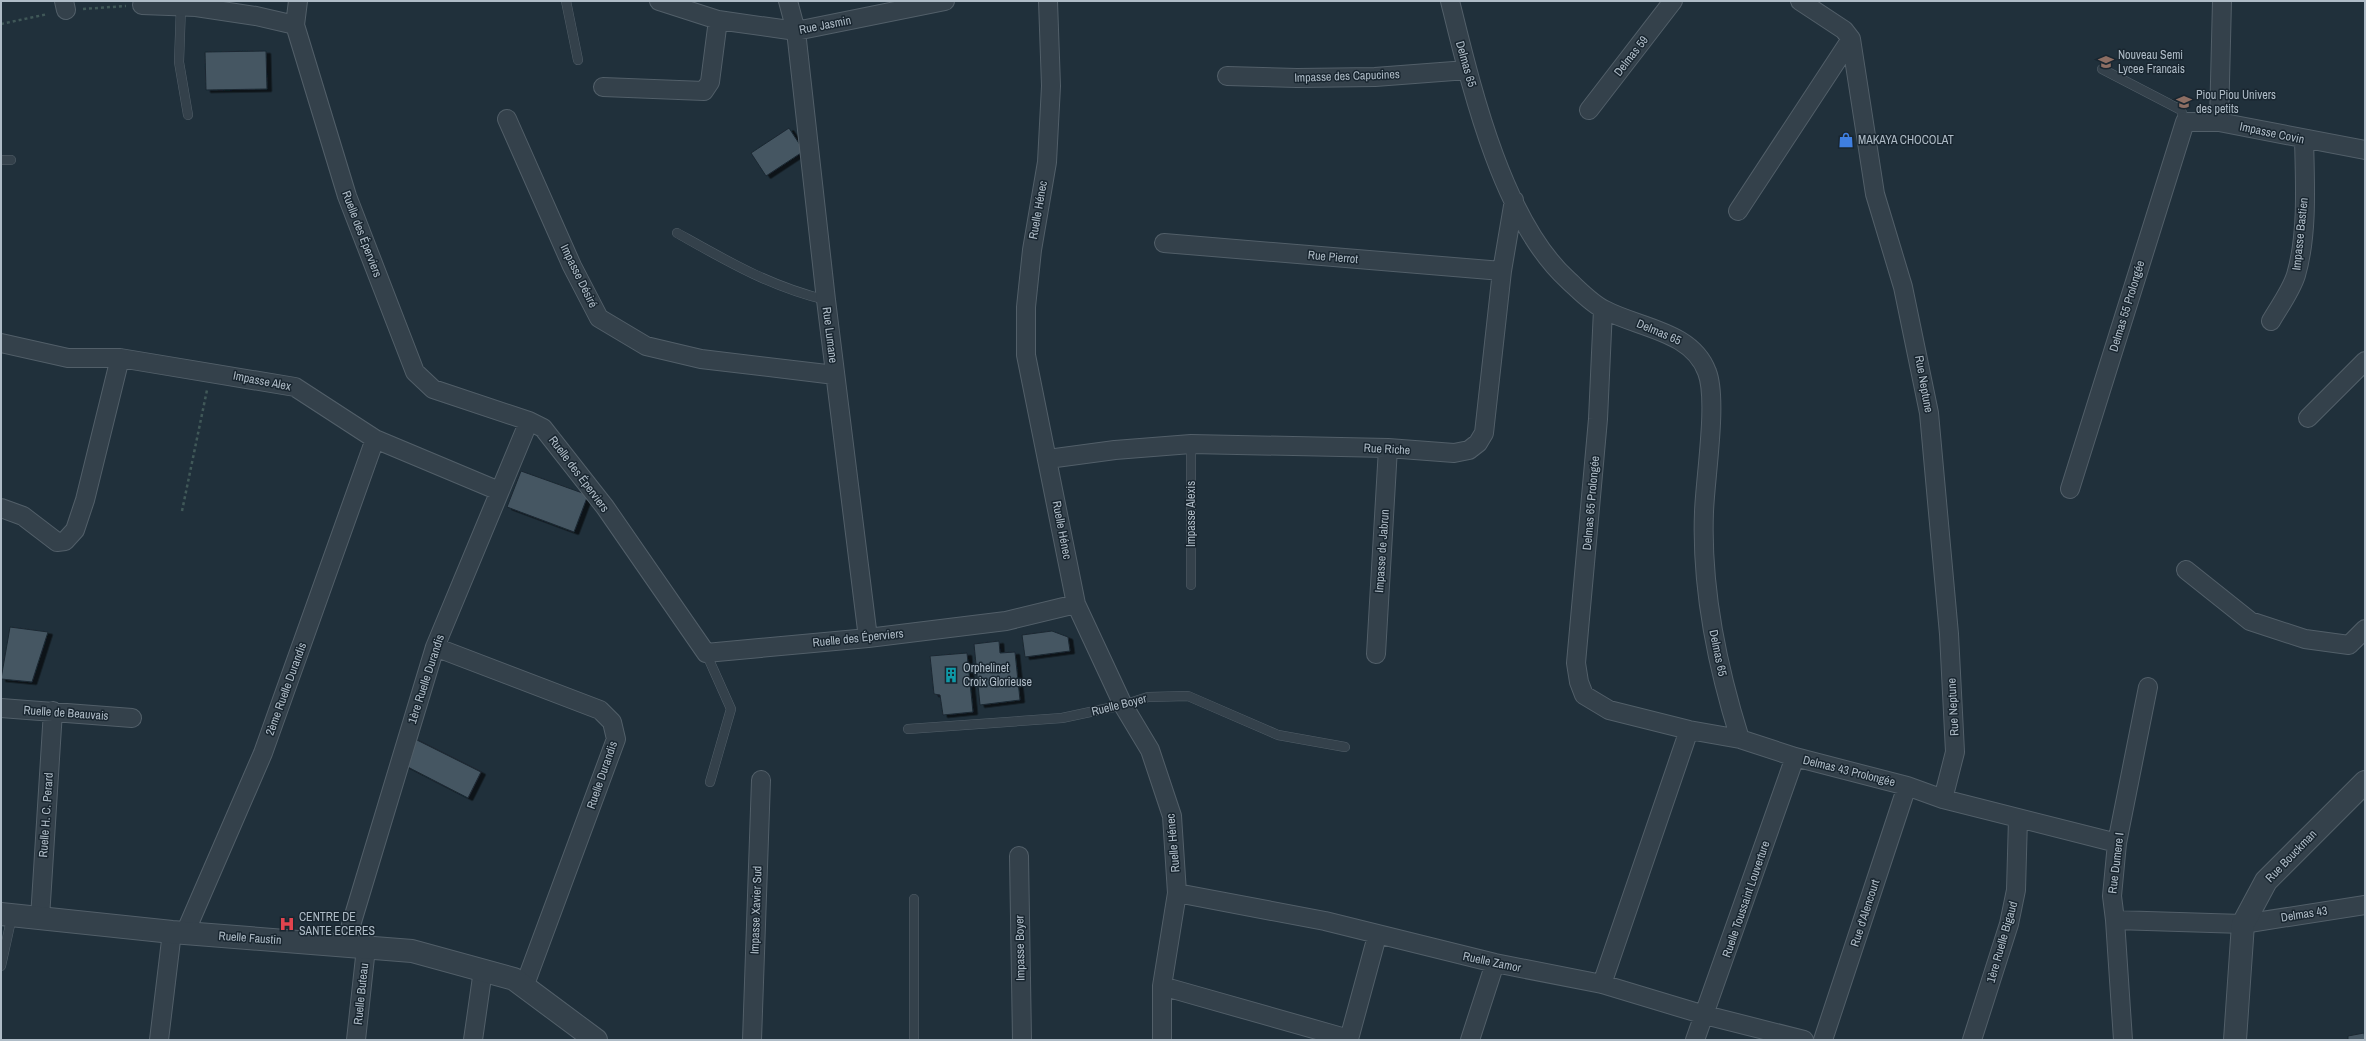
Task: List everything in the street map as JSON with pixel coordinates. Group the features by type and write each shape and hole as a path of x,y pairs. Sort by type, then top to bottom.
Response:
{"street":[{"name":"Ruelle des Éperviers","path":"298,1 295,25 347,196 416,372 433,389 529,421 544,428 605,507 706,653 868,638 1006,621 1076,604"},
{"name":"Rue Jasmin","path":"659,1 718,20 796,31 945,1"},
{"name":"Rue Lumane","path":"788,1 796,31 826,300 868,638"},
{"name":"Ruelle Hénec","path":"1048,1 1051,86 1047,162 1032,250 1026,307 1026,355 1076,604 1123,705 1150,750 1172,816 1177,893 1162,986 1162,1040"},
{"name":"Delmas 65","path":"1450,1 1467,70 1490,142 1514,200 1535,243 1567,279 1603,309 1684,342 1698,355 1708,373 1711,403 1704,513 1704,577 1728,700 1740,738"},
{"name":"Delmas 59","path":"1589,110 1673,1"},
{"path":"1738,211 1851,39 1844,30 1800,1"},
{"path":"2219,122 2222,1"},
{"path":"142,5 191,5 256,16 295,25"},
{"path":"603,87 704,91 710,82 718,20"},
{"name":"Rue Neptune","path":"1851,39 1875,194 1903,288 1929,413 1949,634 1955,752 1943,799"},
{"name":"Impasse des Capucines","path":"1227,76 1297,78 1375,77 1467,70"},
{"name":"Impasse Désiré","path":"507,119 572,266 599,318 646,346 701,359 835,375"},
{"name":"Impasse Covin","path":"2185,122 2219,122 2304,140 2365,150"},
{"name":"Delmas 55 Prolongée","path":"2070,489 2185,122"},
{"name":"Impasse Bastien","path":"2271,321 2296,276 2302,234 2305,187 2304,140"},
{"name":"Rue Riche","path":"1048,459 1115,450 1191,444 1388,448 1454,453 1469,450 1478,443 1484,433 1502,271 1514,200"},
{"name":"Rue Pierrot","path":"1164,243 1502,271"},
{"name":"Delmas 65 Prolongée","path":"1584,695 1579,682 1576,663 1598,419 1603,309"},
{"name":"Impasse Alex","path":"1,343 68,358 120,358 212,372 295,387 375,439 499,491"},
{"path":"1,508 23,516 57,542 69,538 75,530 85,500 120,358"},
{"path":"2308,418 2365,361"},
{"name":"1ère Ruelle Durandis","path":"355,946 435,647 529,421"},
{"name":"2ème Ruelle Durandis","path":"159,1040 178,933 263,753 375,439"},
{"name":"Impasse de Jabrun","path":"1376,654 1388,448"},
{"path":"2186,570 2250,620 2305,639 2349,645 2365,628"},
{"name":"Ruelle Durandis","path":"435,647 600,710 612,722 616,738 524,987"},
{"name":"Rue Dumere I","path":"2123,1040 2112,896 2117,843 2148,688"},
{"name":"Delmas 43 Prolongée","path":"1584,695 1609,710 1689,730 1740,738 1795,757 1907,786 1943,799 2117,843"},
{"name":"Ruelle de Beauvais","path":"1,708 132,718"},
{"name":"Ruelle H. C. Perard","path":"40,918 53,711"},
{"path":"1602,984 1689,730"},
{"name":"Ruelle Toussaint Louverture","path":"1695,1040 1706,1015 1795,757"},
{"name":"Impasse Xavier Sud","path":"752,1040 761,780"},
{"name":"Rue Bouckman","path":"2235,1040 2243,924 2266,881 2365,782"},
{"name":"Rue d'Alencourt","path":"1823,1040 1907,786"},
{"name":"1ère Ruelle Bigaud","path":"1972,1040 2009,924 2016,890 2018,818"},
{"name":"Impasse Boyer","path":"1019,856 1022,1040"},
{"name":"Ruelle Zamor","path":"1177,893 1325,921 1377,936 1495,963 1602,984 1706,1015 1804,1040"},
{"name":"Delmas 43","path":"2115,920 2243,924 2365,905"},
{"name":"Ruelle Faustin","path":"6,915 178,933 412,951 514,979 596,1040"},
{"path":"1162,986 1349,1039 1377,936"},
{"name":"Ruelle Buteau","path":"355,946 356,1040"},
{"path":"1470,1040 1495,963"},
{"path":"473,1040 483,970"}],"lane":[{"path":"566,1 578,60"},
{"path":"188,115 179,62 191,5"},
{"path":"2102,69 2181,110 2185,122"},
{"path":"1,160 11,160"},
{"path":"677,233 749,273 793,292 826,300"},
{"name":"Impasse Alexis","path":"1191,444 1191,585"},
{"path":"706,653 730,709 710,782"},
{"name":"Ruelle Boyer","path":"908,729 1062,718 1123,705 1148,697 1188,696 1278,735 1345,747"},
{"path":"914,899 914,1040"},
{"path":"1,966 6,915"}],"path":[{"path":"182,511 202,410 212,372"}],"building":[{"path":"266,51 267,89 206,90 205,52"},
{"path":"789,128 804,151 766,176 751,153"},
{"path":"521,471 588,495 574,532 507,507"},
{"path":"10,627 48,632 32,682 1,679"},
{"path":"1052,631 1068,637 1070,651 1025,657 1022,635"},
{"path":"999,641 1000,653 1015,652 1020,700 980,705 974,644"},
{"name":"Orphelinet Croix Glorieuse","path":"967,653 973,712 943,715 940,695 934,694 930,656"},
{"path":"413,738 481,772 468,798 400,763"},
{"path":"2364,1033 2365,1040 2345,1040 2348,1039 2348,1036"}],"place":[{"name":"Nouveau Semi Lycee Francais","path":"2106,62"},
{"name":"Piou Piou Univers des petits","path":"2184,102"},
{"name":"MAKAYA CHOCOLAT","path":"1846,140"},
{"name":"Orphelinet Croix Glorieuse","path":"951,675"},
{"name":"CENTRE DE SANTE ECERES","path":"287,924"}]}
